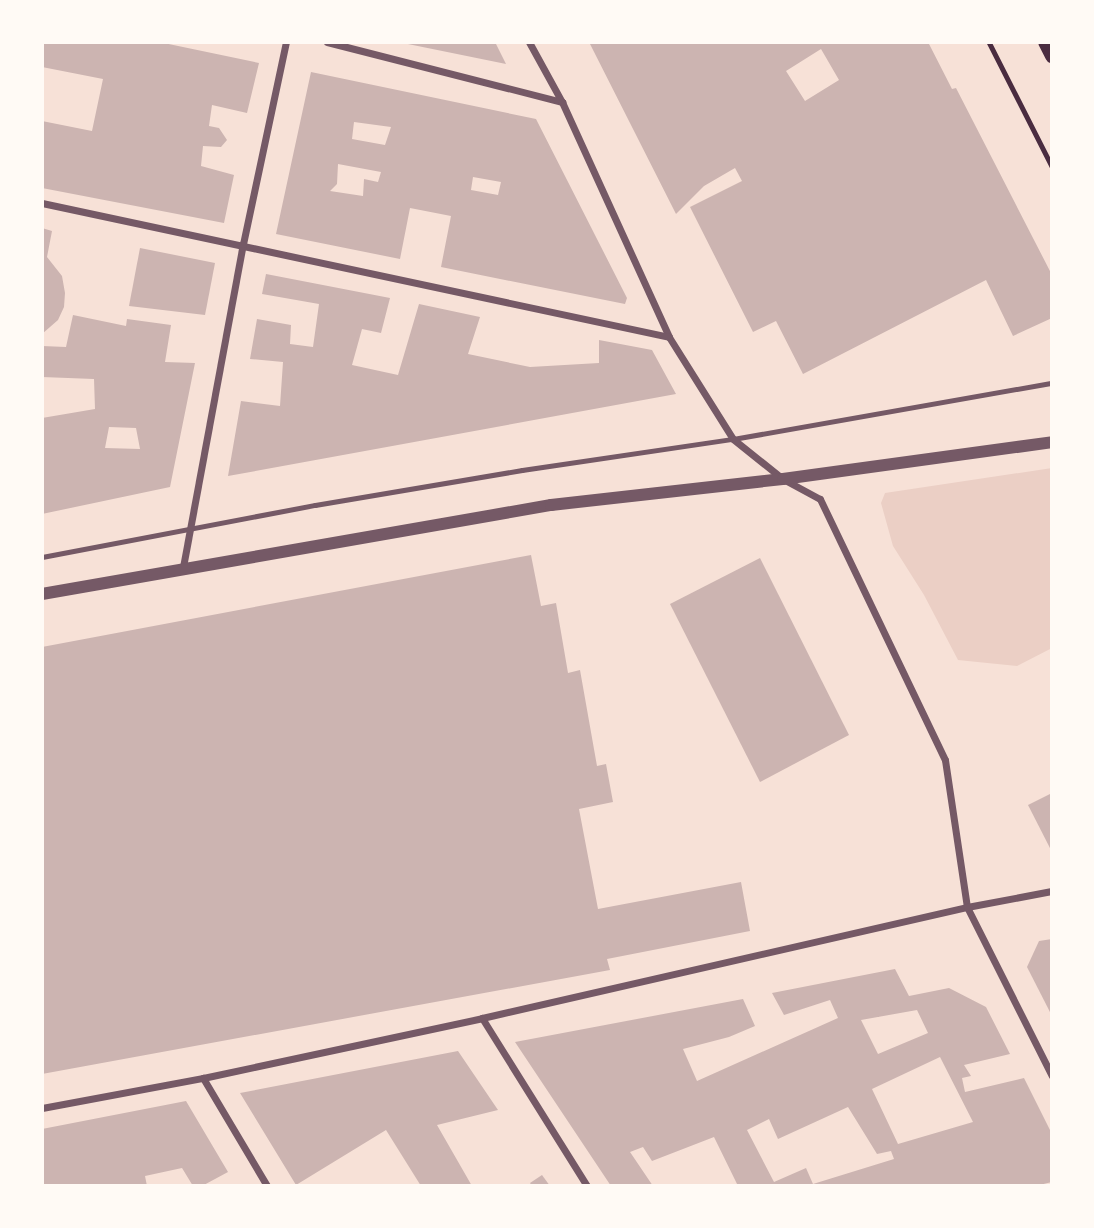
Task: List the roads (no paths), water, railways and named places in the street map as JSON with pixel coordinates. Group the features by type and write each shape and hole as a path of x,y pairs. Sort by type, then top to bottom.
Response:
{"main road":[{"path":"1045,42 1052,56"}],"street":[{"path":"183,567 243,244 286,42"},
{"path":"327,42 562,102"},
{"path":"529,42 562,102 669,337 733,439 783,479 820,499 945,760 967,907 1052,1076"},
{"path":"42,203 669,337"},
{"path":"42,594 183,567 551,505 783,479 1052,443"},
{"path":"42,1108 203,1078 482,1018 967,907 1052,891"},
{"path":"482,1018 587,1186"},
{"path":"203,1078 267,1186"}],"lane":[{"path":"42,557 522,470 733,439 1052,383"}]}
